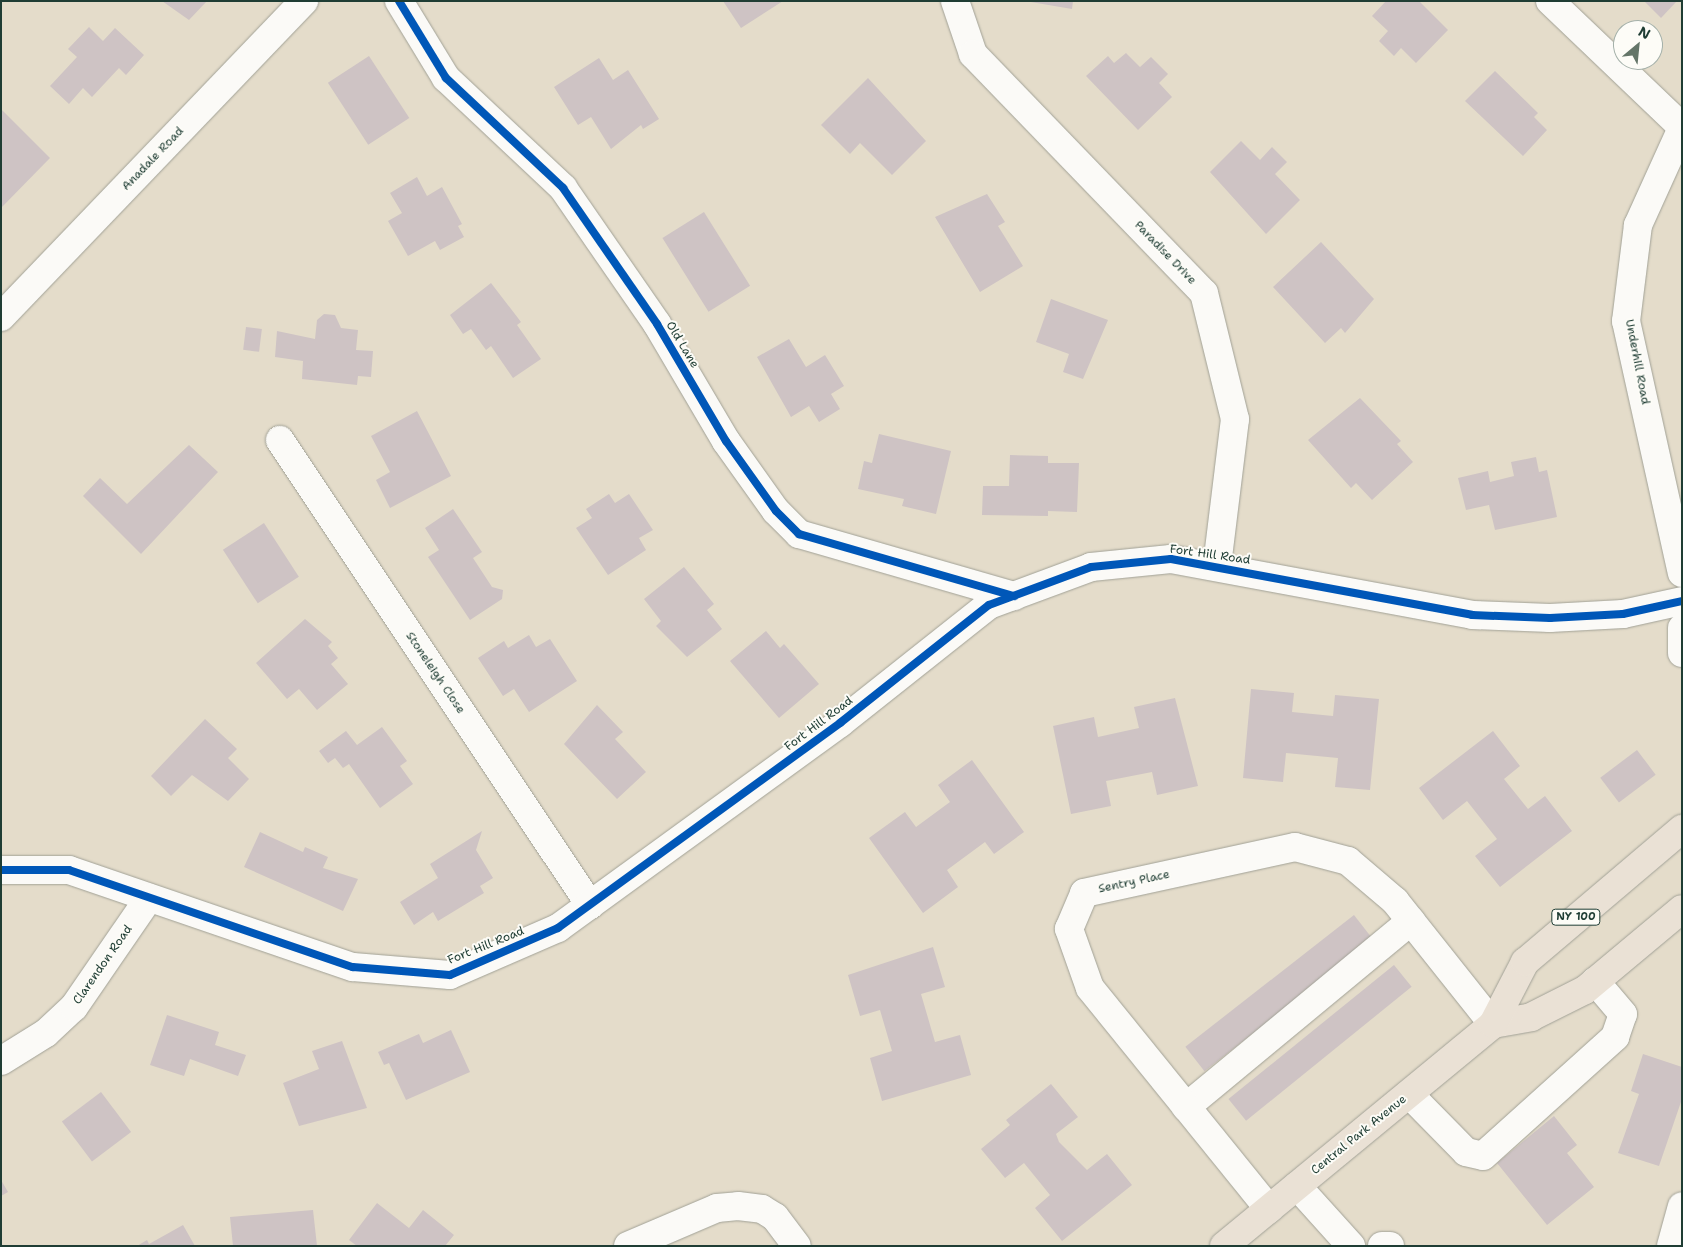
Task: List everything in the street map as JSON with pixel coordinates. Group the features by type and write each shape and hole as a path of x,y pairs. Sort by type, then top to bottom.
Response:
{"main road":[{"name":"Central Park Avenue","path":"1224,1246 1493,1024 1525,962 1682,829"},
{"path":"1493,1024 1531,1018 1596,982 1682,909"}],"street":[{"name":"Anadale Road","path":"1,317 304,1"},
{"name":"Old Lane","path":"399,1 446,78 563,188 657,324 726,441 776,511 799,534 1014,596"},
{"name":"Paradise Drive","path":"955,1 973,54 1204,293 1235,419 1217,566"},
{"path":"1550,1 1682,127"},
{"name":"Underhill Road","path":"1682,127 1638,225 1626,320 1682,572"},
{"name":"Stoneleigh Close","path":"280,440 590,905"},
{"name":"Fort Hill Road","path":"1,870 69,870 353,967 450,975 558,928 840,723 989,605 1091,566 1171,559 1217,566 1472,615 1550,618 1623,614 1682,601"},
{"path":"1682,628 1682,653"},
{"name":"Sentry Place","path":"1269,1209 1090,988 1069,929 1084,893 1294,847 1348,861 1411,921 1493,1024"},
{"name":"Clarendon Road","path":"1,1061 46,1033 74,1007 149,898"},
{"path":"1186,1107 1411,921"},
{"path":"1409,1094 1466,1152 1483,1156 1616,1037 1623,1014 1596,982"},
{"path":"1297,1186 1351,1246"},
{"path":"628,1246 717,1208 738,1206 762,1209 775,1217 798,1246"},
{"path":"1671,1246 1682,1206"},
{"path":"1382,1246 1390,1246"}],"building":[{"path":"162,1 207,1 189,20"},
{"path":"723,1 783,1 741,28"},
{"path":"1025,1 1073,1 1072,9"},
{"path":"1386,1 1419,1 1448,30 1416,63 1401,48 1394,56 1379,41 1388,31 1372,16"},
{"path":"1644,1 1677,1 1661,18"},
{"path":"89,27 103,41 115,28 144,55 126,75 119,68 92,97 83,88 69,104 50,86 77,57 68,49"},
{"path":"1126,53 1140,67 1151,57 1168,74 1159,83 1172,97 1138,130 1086,76 1108,56 1114,63"},
{"path":"369,56 409,118 368,145 328,83"},
{"path":"599,58 613,80 628,70 659,119 643,129 641,125 611,149 591,117 578,125 554,87"},
{"path":"1495,71 1538,113 1534,117 1547,130 1523,156 1465,101"},
{"path":"868,78 926,141 892,175 860,143 850,154 821,125"},
{"path":"1,109 50,158 1,208"},
{"path":"1241,141 1260,160 1272,147 1287,162 1275,174 1300,200 1266,234 1210,172"},
{"path":"417,177 427,196 442,187 462,224 458,226 464,237 440,250 435,241 408,256 388,221 402,213 390,193"},
{"path":"987,194 1005,222 998,226 1023,266 980,292 935,217"},
{"path":"704,212 750,286 709,312 662,238"},
{"path":"1321,242 1374,299 1345,333 1341,328 1325,343 1273,287"},
{"path":"491,283 521,322 517,325 541,359 513,378 491,346 486,350 471,329 463,334 450,315"},
{"path":"1051,299 1108,320 1083,379 1063,372 1069,354 1036,342"},
{"path":"324,314 335,315 341,328 358,330 356,350 373,351 371,377 358,376 357,385 302,379 303,361 275,357 277,331 315,339 317,320"},
{"path":"246,327 262,329 259,352 243,350"},
{"path":"789,339 806,367 825,355 844,386 831,394 840,409 819,422 809,406 791,417 757,357"},
{"path":"1360,398 1401,441 1397,444 1413,462 1372,500 1356,483 1351,488 1308,440"},
{"path":"417,411 451,476 390,508 376,480 390,472 371,436"},
{"path":"879,434 951,451 936,514 902,506 904,499 858,489 864,461 872,463"},
{"path":"189,445 218,472 141,554 83,496 100,478 127,504"},
{"path":"1010,455 1048,456 1048,463 1079,463 1077,512 1048,511 1048,516 982,515 983,486 1009,486"},
{"path":"1536,457 1539,472 1547,470 1557,517 1495,530 1489,505 1466,510 1458,478 1488,471 1490,482 1514,476 1511,462"},
{"path":"609,494 615,503 629,494 653,530 639,538 646,550 608,575 576,528 592,518 586,509"},
{"path":"453,509 482,552 473,558 492,587 503,590 502,599 470,620 428,557 439,550 425,528"},
{"path":"264,523 299,577 258,603 223,550"},
{"path":"684,567 714,604 707,610 722,629 687,657 656,626 661,621 644,599"},
{"path":"305,619 332,642 328,646 338,658 331,664 348,684 317,710 299,689 287,699 256,663"},
{"path":"766,631 780,648 784,644 819,684 779,718 730,661"},
{"path":"529,635 536,647 550,639 577,681 529,712 514,689 503,696 478,658 504,641 508,648"},
{"path":"1251,689 1294,693 1292,712 1333,716 1335,695 1379,699 1370,790 1335,787 1338,758 1286,753 1283,782 1243,778"},
{"path":"1175,698 1198,786 1157,795 1152,772 1106,781 1111,806 1071,814 1053,726 1094,717 1098,737 1139,728 1134,707"},
{"path":"597,705 623,732 615,739 646,772 617,799 564,744"},
{"path":"205,719 237,749 228,758 249,779 228,801 192,775 171,796 151,776"},
{"path":"382,727 407,761 400,766 413,784 380,808 349,764 343,768 335,758 328,763 319,751 346,731 357,745"},
{"path":"1493,731 1520,766 1504,779 1528,809 1545,796 1572,831 1500,887 1475,856 1497,839 1467,801 1443,820 1419,788"},
{"path":"1637,750 1656,775 1619,802 1600,778"},
{"path":"972,760 1024,832 994,854 985,842 947,870 958,887 923,913 869,838 905,812 916,827 950,802 938,785"},
{"path":"482,831 476,850 493,878 480,886 484,893 438,921 433,912 414,925 400,902 438,878 430,864"},
{"path":"260,832 303,852 305,847 328,857 323,868 358,879 343,911 244,867"},
{"path":"1354,915 1373,939 1204,1071 1185,1047"},
{"path":"933,947 945,987 921,994 935,1042 960,1035 971,1075 882,1101 870,1058 892,1051 880,1010 860,1016 848,975"},
{"path":"1394,965 1412,987 1246,1121 1228,1099"},
{"path":"167,1015 219,1032 215,1045 246,1055 238,1076 190,1059 184,1076 150,1065"},
{"path":"451,1030 470,1072 406,1100 389,1063 384,1065 378,1052 419,1034 423,1043"},
{"path":"342,1041 367,1108 299,1126 283,1083 319,1069 312,1051"},
{"path":"1643,1054 1682,1067 1682,1099 1659,1166 1618,1153 1639,1094 1631,1091"},
{"path":"1051,1084 1078,1117 1056,1134 1059,1142 1087,1170 1107,1154 1132,1185 1062,1241 1035,1208 1050,1195 1024,1163 1005,1178 981,1149 1010,1125 1006,1120"},
{"path":"101,1092 131,1132 92,1161 62,1121"},
{"path":"1554,1116 1577,1145 1567,1153 1594,1187 1547,1225 1497,1163"},
{"path":"1,1180 8,1192 1,1196"},
{"path":"377,1203 409,1228 423,1210 454,1235 445,1246 357,1246 349,1240"},
{"path":"313,1210 317,1246 233,1246 230,1217"},
{"path":"183,1225 195,1246 137,1246 147,1240 149,1244"}],"cycle path":[{"path":"399,1 446,78 563,188 657,324 726,441 776,511 799,534 1014,596"},
{"path":"1,870 69,870 353,967 450,975 558,928 840,723 989,605 1091,567 1171,559 1472,615 1550,618 1623,614 1682,601"}]}
